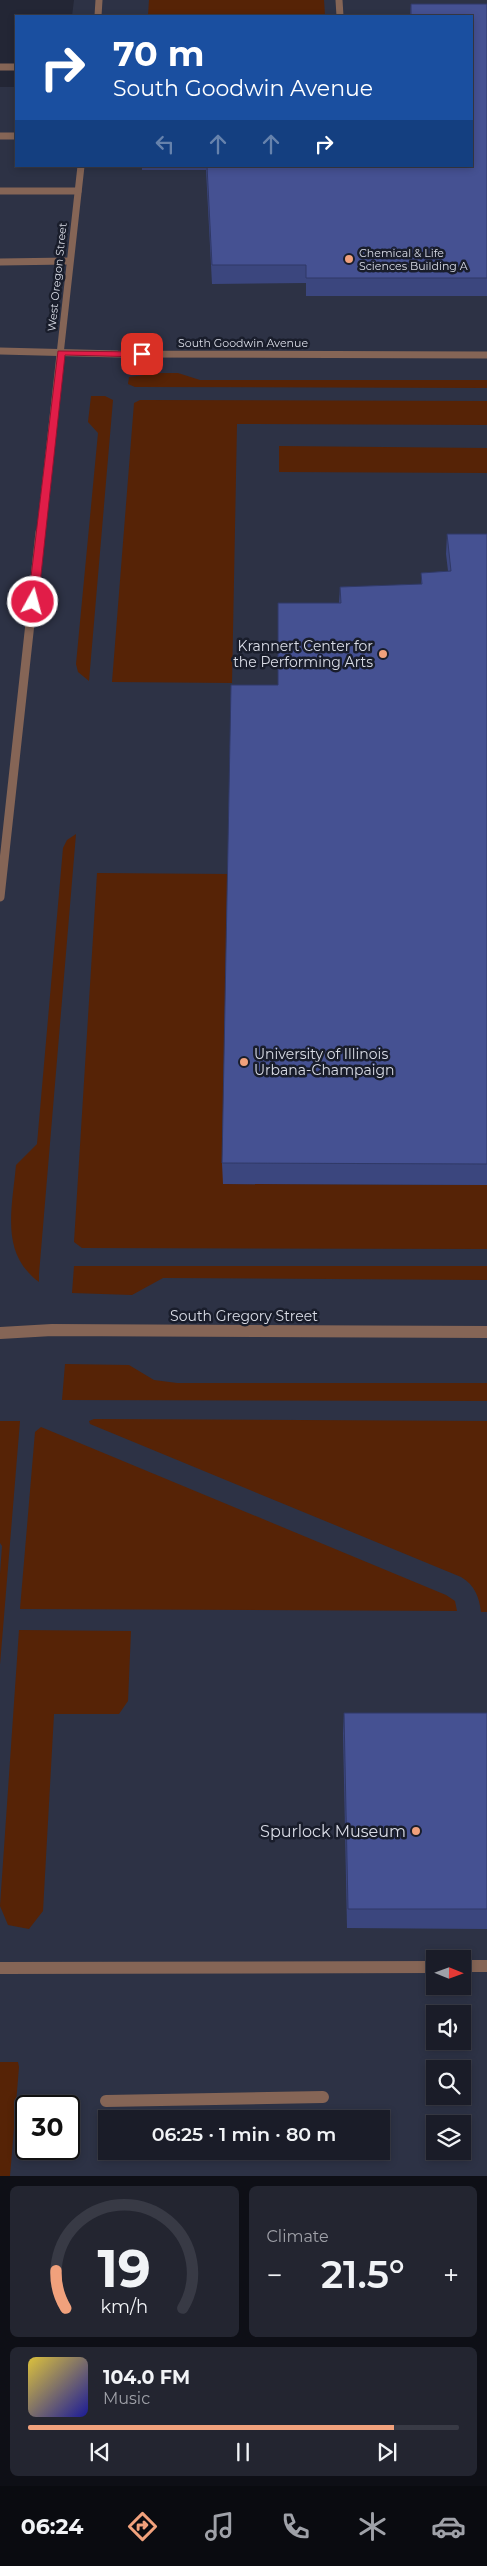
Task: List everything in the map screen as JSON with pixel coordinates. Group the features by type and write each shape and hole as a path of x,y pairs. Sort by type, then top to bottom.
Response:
{"street":[{"path":"98,15 99,0"},
{"path":"338,0 340,15"},
{"path":"0,67 15,67"},
{"path":"0,136 15,136"},
{"name":"West Oregon Street","path":"0,895 81,167"},
{"path":"0,190 78,191"},
{"path":"0,262 69,261"},
{"name":"South Goodwin Avenue","path":"0,351 61,353 487,354"},
{"name":"South Gregory Street","path":"0,1333 52,1330 487,1332"},
{"path":"471,1966 487,1966"},
{"path":"0,1968 426,1967"},
{"path":"106,2101 323,2097"}],"shaded area":[{"name":"University of Illinois Urbana-Champaign","path":"74,0 487,0 487,2176 0,2176 0,87 15,87 15,167 473,167 473,15 72,15"},
{"path":"149,0 324,0 325,15 148,15"},
{"path":"178,373 200,380 487,380 487,388 135,387 128,384 129,377"},
{"path":"91,396 105,396 113,400 89,681 78,672 76,664 98,433 88,422"},
{"path":"140,400 487,401 487,425 237,424 232,683 112,682 134,403"},
{"path":"279,446 487,448 487,473 279,472"},
{"path":"76,834 39,1282 18,1258 11,1230 12,1198 16,1165 37,1144 63,848 67,840"},
{"path":"97,873 228,874 223,1184 487,1185 487,1249 82,1248 74,1242"},
{"path":"74,1266 487,1266 487,1280 163,1278 132,1295 72,1293"},
{"path":"65,1364 129,1365 154,1380 177,1383 487,1383 487,1401 62,1400"},
{"path":"94,1419 487,1421 487,1612 481,1612 476,1592 461,1577 90,1424 89,1421"},
{"path":"0,1421 20,1421 0,1665 0,1574 2,1546 0,1543"},
{"path":"41,1427 446,1595 455,1601 457,1611 20,1609 35,1432"},
{"path":"19,1630 131,1631 128,1701 119,1714 54,1714 43,1911 29,1929 8,1925 0,1906"},
{"path":"0,2062 18,2062 10,2176 0,2176"}],"building":[{"path":"411,4 487,4 487,278 306,278 306,265 212,265 207,167 473,167 473,15 411,15"},
{"path":"447,534 487,534 487,1164 222,1163 231,685 278,685 278,603 341,603 340,587 422,584 421,573 451,571"},
{"name":"Spurlock Museum","path":"344,1713 487,1713 487,1909 348,1909"}],"place":[{"name":"Chemical & Life Sciences Building A","path":"349,259"},
{"name":"Krannert Center for the Performing Arts","path":"383,654"},
{"name":"University of Illinois Urbana-Champaign","path":"244,1062"},
{"name":"Spurlock Museum","path":"416,1831"}],"route":[{"path":"33,602 61,353 142,354"}]}
